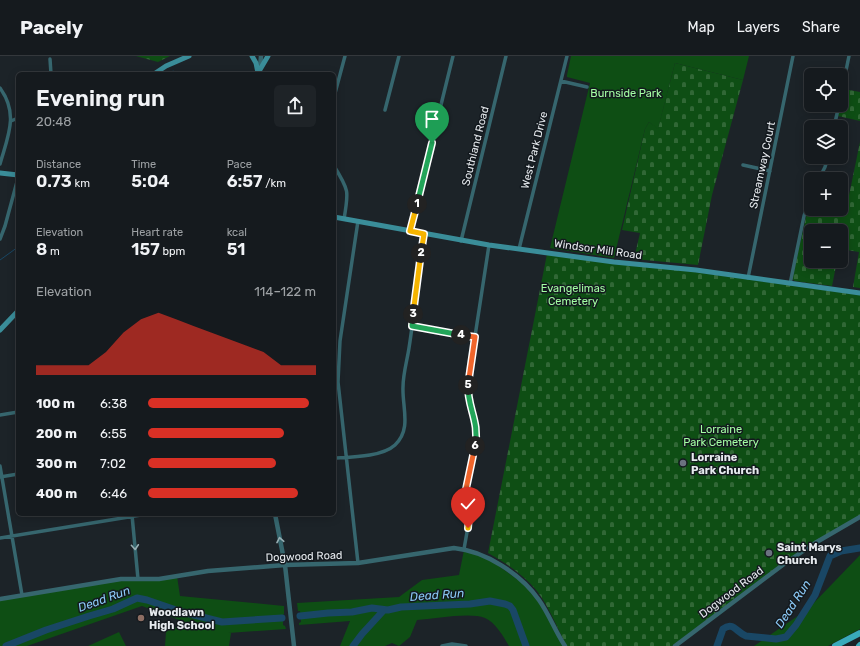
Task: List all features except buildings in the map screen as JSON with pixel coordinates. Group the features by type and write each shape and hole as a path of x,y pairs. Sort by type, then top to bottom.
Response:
{"main road":[{"path":"157,72 189,56"},
{"path":"252,56 256,63 258,72"},
{"path":"259,72 268,56"},
{"path":"0,172 16,176"},
{"name":"Windsor Mill Road","path":"336,217 461,241 614,262 696,270 860,293"},
{"path":"0,330 16,313"},
{"path":"834,646 860,633"}],"street":[{"path":"256,56 258,72"},
{"path":"258,72 261,56"},
{"path":"336,90 345,56"},
{"path":"385,110 399,56"},
{"path":"410,231 453,56"},
{"name":"Southland Road","path":"461,241 506,56"},
{"name":"West Park Drive","path":"519,249 567,56"},
{"name":"Streamway Court","path":"748,278 793,56"},
{"path":"847,68 849,56"},
{"path":"50,59 51,72"},
{"path":"561,81 587,87"},
{"path":"0,88 9,104 11,122 0,164"},
{"path":"11,122 16,119"},
{"path":"743,165 770,171"},
{"path":"336,169 348,193 344,219"},
{"path":"0,239 16,184"},
{"path":"790,284 804,216"},
{"path":"358,221 336,367 358,563"},
{"path":"336,458 386,451 396,444 403,434 406,423 402,388 418,287 418,267 424,234"},
{"path":"464,549 469,521 466,489 476,442 476,425 468,390 489,245"},
{"path":"412,326 475,337"},
{"path":"0,415 16,412"},
{"path":"0,466 22,595"},
{"path":"1,476 16,474"},
{"path":"0,538 126,516"},
{"path":"132,516 138,579"},
{"path":"275,516 285,565 294,646"},
{"name":"Dogwood Road","path":"675,646 794,557 860,517"},
{"name":"Dogwood Road","path":"0,599 109,581 159,579 208,571 285,565 358,563 454,548 464,549 488,558 527,586 540,601 564,646"},
{"path":"442,646 452,644 466,646"}],"green space":[{"path":"136,56 170,56 158,62"},
{"name":"Burnside Park","path":"571,56 749,56 743,80 675,63 658,129 649,122 645,129 614,258 550,248 590,83 567,77"},
{"path":"675,63 743,80 712,195 698,265 634,259 640,233 622,230 645,129 649,122 658,128"},
{"path":"848,90 860,92 860,121 838,116 839,112 848,112"},
{"path":"860,142 860,288 853,287 859,252 848,250 848,224 804,224 806,216 848,216 848,200"},
{"path":"804,226 804,268 836,268 832,286 795,281 792,279"},
{"name":"Lorraine Park Cemetery","path":"547,254 695,272 860,295 860,515 786,560 672,646 567,646 550,611 537,591 514,570 488,553"},
{"path":"464,550 486,557 531,589 564,646 509,646 499,630 489,620 478,616 452,616 417,620 410,637 399,646 392,643 385,646 340,646 350,621 299,625 301,622 300,611 298,611 297,603 399,597 422,580 459,575"},
{"path":"860,555 860,629 828,646 754,646 808,609"},
{"path":"177,576 180,596 284,606 283,625 286,629 228,633 231,633 229,646 165,646 166,632 173,627 206,630 142,606 27,646 0,646 0,600 124,580"},
{"path":"119,632 126,646 88,646"}],"waterway":[{"path":"0,260 16,248"},
{"name":"Dead Run","path":"717,646 723,629 729,626 746,636 776,639 786,637 796,625 815,595 830,556 841,551 860,548"},
{"name":"Dead Run","path":"6,646 46,630 113,609 137,598 182,612 222,622 282,618"},
{"name":"Dead Run","path":"300,616 352,612 372,608 388,610 401,607 470,604 490,601 510,606 513,610 526,646"},
{"path":"353,646 384,610"}],"place":[{"name":"Lorraine Park Church","path":"683,463"},
{"name":"Saint Marys Church","path":"769,553"},
{"name":"Woodlawn High School","path":"141,618"}],"route":[{"path":"432,143 410,231 424,234 418,267 418,287 412,326 475,337 468,382 469,398 476,425 476,442 466,489 469,515 468,528"}],"park label":[{"name":"Evangelimas Cemetery","path":"573,294"}]}
